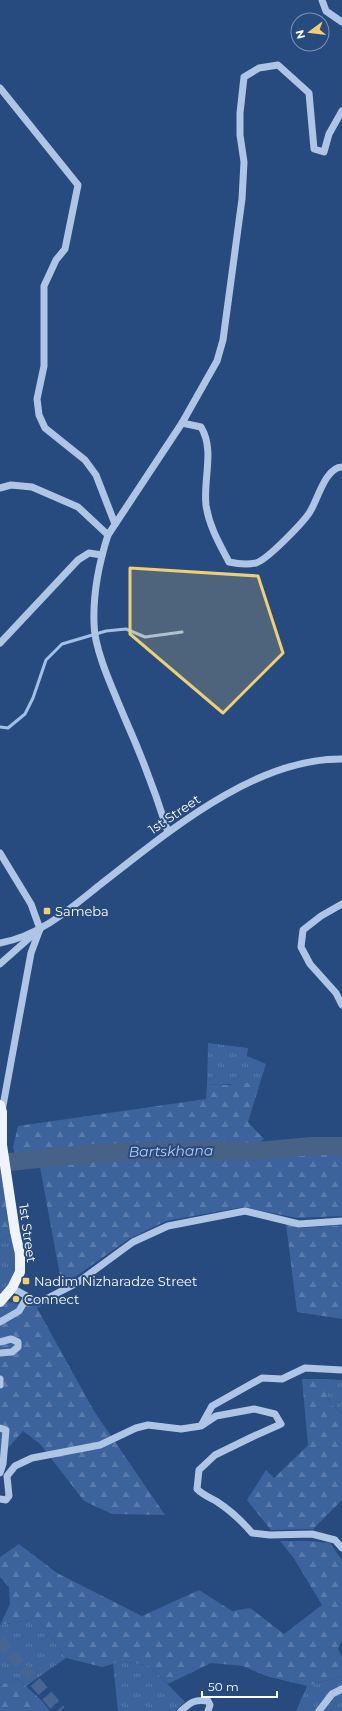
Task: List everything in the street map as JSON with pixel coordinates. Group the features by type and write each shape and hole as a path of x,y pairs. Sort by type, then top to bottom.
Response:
{"main road":[{"name":"1st Street","path":"0,1302 12,1288 20,1272 20,1254 2,1145 1,1108"}],"street":[{"path":"322,0 326,11 342,22"},
{"path":"168,832 160,804 109,682 97,642 94,623 97,581 102,555 108,536 115,524 182,423 217,361 223,340 242,199 244,162 240,135 240,113 244,77 259,68 278,66 309,93 314,149 324,152 329,134 342,111"},
{"path":"0,88 78,185 65,249 56,260 44,286 44,366 37,399 39,415 45,428 85,460 96,475 115,524"},
{"path":"182,423 201,426 206,436 208,446 206,503 209,522 229,562 240,564 257,563 271,554 310,512 328,476 334,468 342,467"},
{"path":"0,488 11,485 32,487 78,507 108,536"},
{"path":"0,643 78,560 89,553 102,555"},
{"path":"339,759 342,766"},
{"name":"1st Street","path":"40,929 64,914 168,832 237,788 291,766 339,759"},
{"path":"0,853 31,904 40,929 31,953 1,1108"},
{"path":"342,904 321,916 302,930 301,947 310,964 336,993 342,1005"},
{"path":"0,943 11,941 40,929"},
{"path":"0,964 40,929"},
{"path":"12,1288 36,1301 42,1301 77,1283 132,1242 168,1226 245,1212 299,1224 342,1222"},
{"path":"0,1322 19,1311 27,1297"},
{"path":"0,1342 11,1338 18,1342 18,1347 12,1352 0,1354"},
{"path":"201,1426 212,1406 262,1378 282,1379 305,1368 342,1370"},
{"path":"0,1379 0,1385"},
{"path":"0,1499 6,1500 9,1496 7,1476 14,1466 32,1458 100,1445 136,1428 148,1425 181,1429 201,1426 216,1416 254,1409 275,1414 281,1424 215,1456 199,1470 197,1489 203,1495 215,1501 239,1518 252,1533 270,1536 312,1534 335,1540 342,1548"},
{"path":"0,1428 6,1430 3,1464 0,1473"},
{"path":"319,1711 332,1694 342,1689"},
{"path":"181,1711 198,1699 208,1701 210,1705 208,1711"}],"highlighted area":[{"path":"130,568 258,576 283,653 223,713 130,634"}],"green space":[{"path":"208,1043 248,1048 247,1056 266,1064 260,1083 207,1085"},
{"path":"238,1083 260,1083 248,1122 264,1139 256,1146 148,1144 81,1148 15,1156 13,1147 18,1126 206,1099 207,1085 229,1085"},
{"path":"342,1148 342,1216 297,1218 243,1207 166,1221 129,1239 62,1286 39,1162 100,1157 254,1155"},
{"path":"0,1165 10,1235 0,1241"},
{"path":"286,1224 300,1228 342,1225 342,1319 297,1312"},
{"path":"10,1235 20,1254 20,1272 0,1302 0,1241"},
{"path":"6,1301 29,1306 46,1304 37,1308 94,1411 165,1515 112,1514 84,1501 40,1444 23,1431 0,1457 0,1306"},
{"path":"302,1379 326,1379 328,1399 342,1414 342,1500 313,1529 271,1530 247,1500 266,1470 274,1478 308,1445"},
{"path":"326,1379 342,1380 342,1414 328,1399"},
{"path":"280,1541 330,1543 342,1560 342,1640 338,1649 342,1657 342,1676 307,1686 266,1676 243,1666 211,1663 168,1684 150,1666 123,1661 102,1667 66,1658 46,1629 36,1619 0,1625 10,1604 9,1587 0,1577 0,1557 19,1544 57,1573 142,1616 199,1590 232,1611 250,1608 284,1634 322,1605 293,1557"},
{"path":"36,1619 46,1629 66,1658 26,1686 18,1679 0,1685 0,1625"},
{"path":"123,1661 150,1666 185,1702 175,1711 118,1711 113,1664"},
{"path":"342,1676 342,1711 296,1711 307,1686"},
{"path":"18,1679 42,1701 50,1711 0,1711 0,1685"}],"waterway":[{"path":"0,727 8,728 25,714 33,698 46,660 62,644 106,631 126,629 145,637 182,632"},
{"name":"Bartskhana","path":"0,1163 95,1153 200,1150 245,1152 311,1146 342,1146"}],"tunnel":[{"path":"0,1641 60,1711"}],"place":[{"name":"Sameba","path":"47,911"},
{"name":"Nadim Nizharadze Street","path":"26,1281"},
{"name":"Connect","path":"16,1299"}]}
